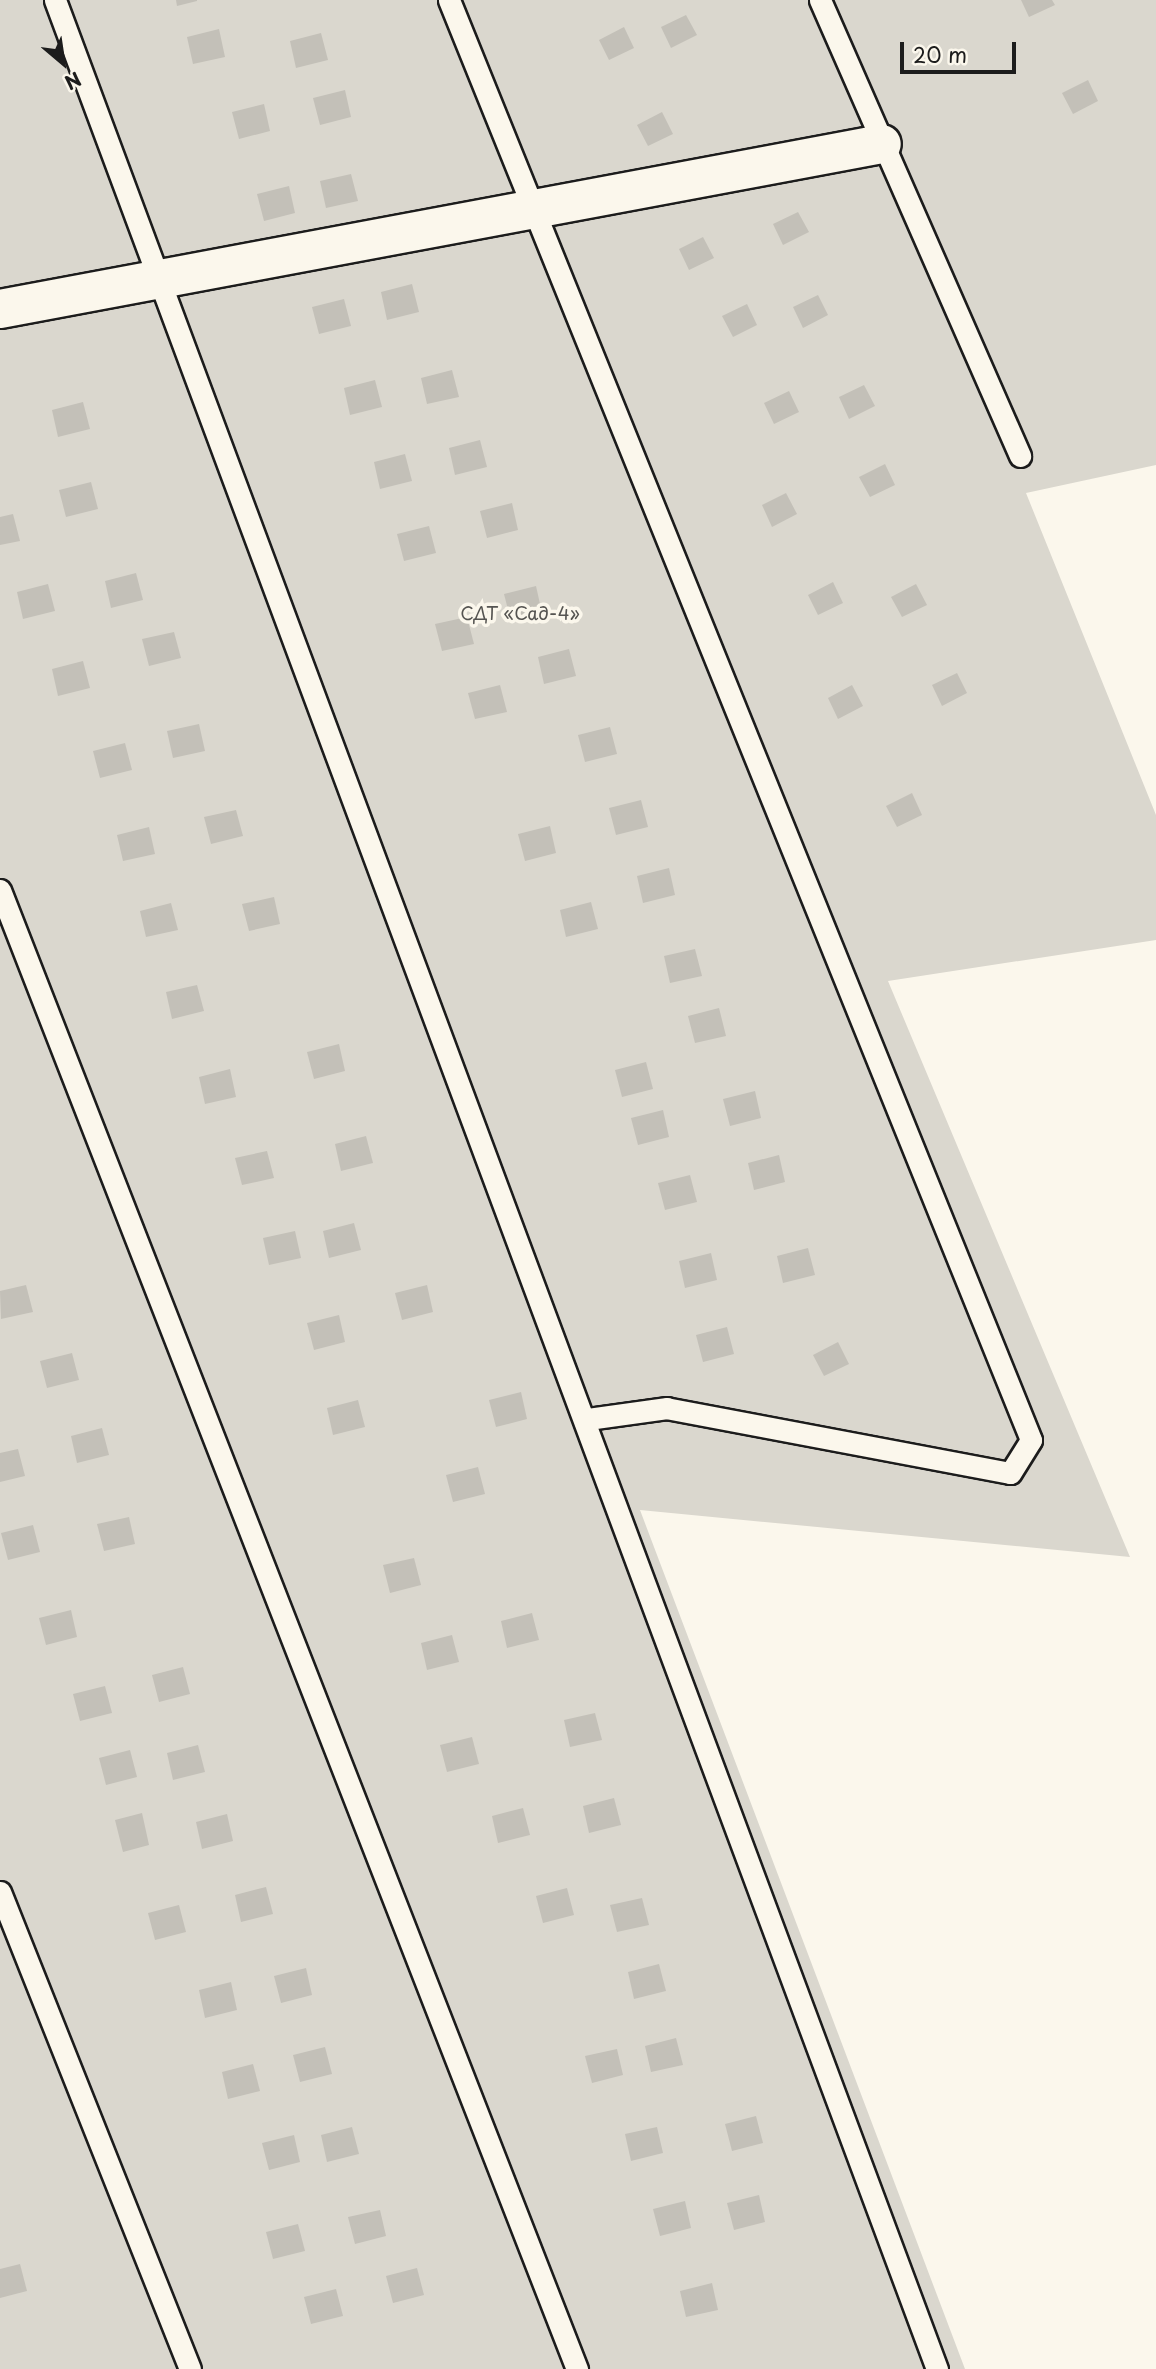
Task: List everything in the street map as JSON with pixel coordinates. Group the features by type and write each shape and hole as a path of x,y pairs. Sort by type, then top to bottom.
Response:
{"street":[{"path":"0,309 882,144"}],"lane":[{"path":"55,0 588,1419 937,2369"},
{"path":"449,0 537,209 1031,1440 1010,1473 667,1408 588,1419"},
{"path":"820,0 1020,456"},
{"path":"0,890 577,2369"},
{"path":"0,1892 190,2369"}],"green space":[{"name":"СДТ «Сад-4»","path":"0,0 1156,0 1156,465 1026,493 1156,815 1156,940 888,981 1130,1557 640,1510 965,2369 0,2369"}],"building":[{"path":"176,0 197,0 197,1 177,6"},
{"path":"1021,0 1052,0 1055,5 1029,17"},
{"path":"686,15 697,35 671,48 661,27"},
{"path":"624,27 634,48 609,60 599,40"},
{"path":"219,29 225,57 193,64 187,37"},
{"path":"321,33 328,60 296,68 290,41"},
{"path":"1088,80 1098,101 1073,114 1062,93"},
{"path":"345,90 351,117 320,125 313,98"},
{"path":"264,104 270,131 239,139 232,112"},
{"path":"662,112 673,134 648,146 637,125"},
{"path":"351,174 358,201 326,208 320,181"},
{"path":"289,186 295,213 264,221 257,194"},
{"path":"798,212 809,232 783,245 773,224"},
{"path":"703,237 714,258 689,270 679,249"},
{"path":"412,284 419,312 387,320 381,292"},
{"path":"818,295 828,315 803,328 793,307"},
{"path":"344,299 351,326 319,334 312,307"},
{"path":"747,304 757,325 733,337 722,316"},
{"path":"452,370 459,397 427,404 421,378"},
{"path":"375,380 382,407 350,415 344,388"},
{"path":"864,385 875,406 849,419 839,397"},
{"path":"789,391 799,412 774,424 764,403"},
{"path":"83,402 90,429 58,437 52,410"},
{"path":"480,440 487,467 455,475 449,448"},
{"path":"405,454 412,481 380,489 374,462"},
{"path":"885,464 895,485 870,497 859,477"},
{"path":"91,482 98,509 66,517 59,490"},
{"path":"786,493 797,514 772,527 762,505"},
{"path":"512,503 518,530 487,538 480,511"},
{"path":"13,514 20,541 0,545 0,517"},
{"path":"429,526 436,553 404,561 397,534"},
{"path":"136,573 143,600 111,608 105,581"},
{"path":"833,582 843,603 818,615 808,595"},
{"path":"48,584 55,611 23,619 17,592"},
{"path":"916,584 927,605 902,617 891,597"},
{"path":"536,586 542,613 511,621 504,594"},
{"path":"467,617 474,644 442,651 435,624"},
{"path":"174,632 181,658 149,666 142,639"},
{"path":"569,649 576,676 544,684 538,657"},
{"path":"83,661 90,688 58,696 52,669"},
{"path":"957,673 967,693 942,706 932,685"},
{"path":"500,685 507,712 475,719 468,693"},
{"path":"852,685 863,706 838,719 828,698"},
{"path":"199,724 205,751 173,758 167,731"},
{"path":"610,727 617,754 585,762 578,735"},
{"path":"125,743 132,770 100,778 93,751"},
{"path":"912,793 922,815 897,827 886,806"},
{"path":"641,800 648,827 616,835 609,808"},
{"path":"236,810 243,836 211,844 204,817"},
{"path":"550,826 556,853 525,861 518,834"},
{"path":"149,827 155,854 123,861 117,835"},
{"path":"669,868 675,895 643,903 637,876"},
{"path":"274,897 280,924 249,931 242,904"},
{"path":"591,902 598,929 566,937 560,910"},
{"path":"171,903 178,930 146,937 140,911"},
{"path":"695,949 702,976 670,983 664,956"},
{"path":"197,985 204,1011 172,1019 166,992"},
{"path":"719,1008 726,1036 695,1043 688,1016"},
{"path":"339,1044 345,1071 314,1079 307,1052"},
{"path":"646,1062 653,1089 622,1097 615,1070"},
{"path":"230,1069 236,1097 205,1104 199,1077"},
{"path":"755,1091 761,1118 730,1126 723,1099"},
{"path":"663,1110 669,1137 638,1145 631,1118"},
{"path":"366,1136 373,1163 341,1171 335,1144"},
{"path":"267,1151 274,1178 242,1185 235,1158"},
{"path":"779,1155 785,1182 754,1190 748,1163"},
{"path":"690,1175 697,1202 665,1210 658,1183"},
{"path":"354,1223 361,1250 329,1258 323,1231"},
{"path":"295,1231 301,1258 269,1265 263,1238"},
{"path":"808,1248 815,1275 783,1283 777,1256"},
{"path":"711,1253 717,1280 685,1288 679,1261"},
{"path":"26,1285 33,1312 1,1319 0,1291"},
{"path":"427,1285 433,1312 402,1320 395,1293"},
{"path":"339,1315 345,1342 314,1350 307,1323"},
{"path":"727,1327 734,1354 703,1362 696,1335"},
{"path":"838,1342 849,1364 824,1376 813,1355"},
{"path":"72,1353 79,1380 47,1388 40,1361"},
{"path":"521,1392 527,1419 496,1427 489,1400"},
{"path":"358,1400 365,1427 333,1435 327,1408"},
{"path":"102,1428 109,1455 77,1463 71,1436"},
{"path":"18,1449 25,1476 0,1482 0,1453"},
{"path":"478,1467 485,1494 453,1502 446,1475"},
{"path":"129,1517 135,1544 104,1551 97,1524"},
{"path":"33,1525 40,1552 8,1560 1,1533"},
{"path":"414,1558 421,1585 390,1593 383,1565"},
{"path":"71,1610 77,1637 46,1645 39,1618"},
{"path":"532,1613 539,1640 507,1648 501,1621"},
{"path":"452,1635 459,1662 427,1670 421,1643"},
{"path":"183,1667 190,1694 159,1702 152,1675"},
{"path":"105,1686 112,1713 80,1721 73,1694"},
{"path":"595,1713 602,1740 570,1747 564,1720"},
{"path":"472,1737 479,1764 447,1772 440,1745"},
{"path":"198,1745 205,1772 173,1780 167,1753"},
{"path":"130,1750 137,1777 106,1785 99,1758"},
{"path":"614,1798 621,1825 589,1833 583,1806"},
{"path":"523,1808 530,1835 498,1843 492,1816"},
{"path":"142,1813 149,1845 123,1852 115,1820"},
{"path":"227,1814 233,1841 202,1849 196,1822"},
{"path":"266,1887 273,1914 241,1922 235,1895"},
{"path":"567,1888 574,1915 543,1923 536,1896"},
{"path":"642,1898 649,1925 617,1932 610,1905"},
{"path":"179,1905 186,1932 155,1940 148,1913"},
{"path":"659,1964 666,1991 634,1999 628,1972"},
{"path":"306,1968 312,1995 281,2003 274,1976"},
{"path":"231,1982 237,2010 205,2018 199,1990"},
{"path":"676,2038 683,2065 651,2072 645,2046"},
{"path":"325,2047 332,2074 300,2082 293,2055"},
{"path":"617,2049 623,2075 592,2083 585,2056"},
{"path":"253,2064 260,2091 228,2099 222,2072"},
{"path":"756,2116 763,2143 732,2151 725,2124"},
{"path":"352,2127 359,2154 327,2162 321,2135"},
{"path":"657,2127 663,2153 631,2161 625,2134"},
{"path":"294,2135 300,2162 269,2170 262,2143"},
{"path":"759,2195 765,2222 734,2230 727,2203"},
{"path":"685,2201 691,2228 660,2236 653,2209"},
{"path":"380,2210 386,2236 355,2244 348,2217"},
{"path":"298,2224 305,2251 273,2259 266,2232"},
{"path":"20,2264 27,2291 0,2298 0,2269"},
{"path":"417,2268 424,2295 393,2303 386,2276"},
{"path":"712,2283 718,2310 686,2317 680,2291"},
{"path":"336,2289 343,2316 311,2324 304,2297"}]}
